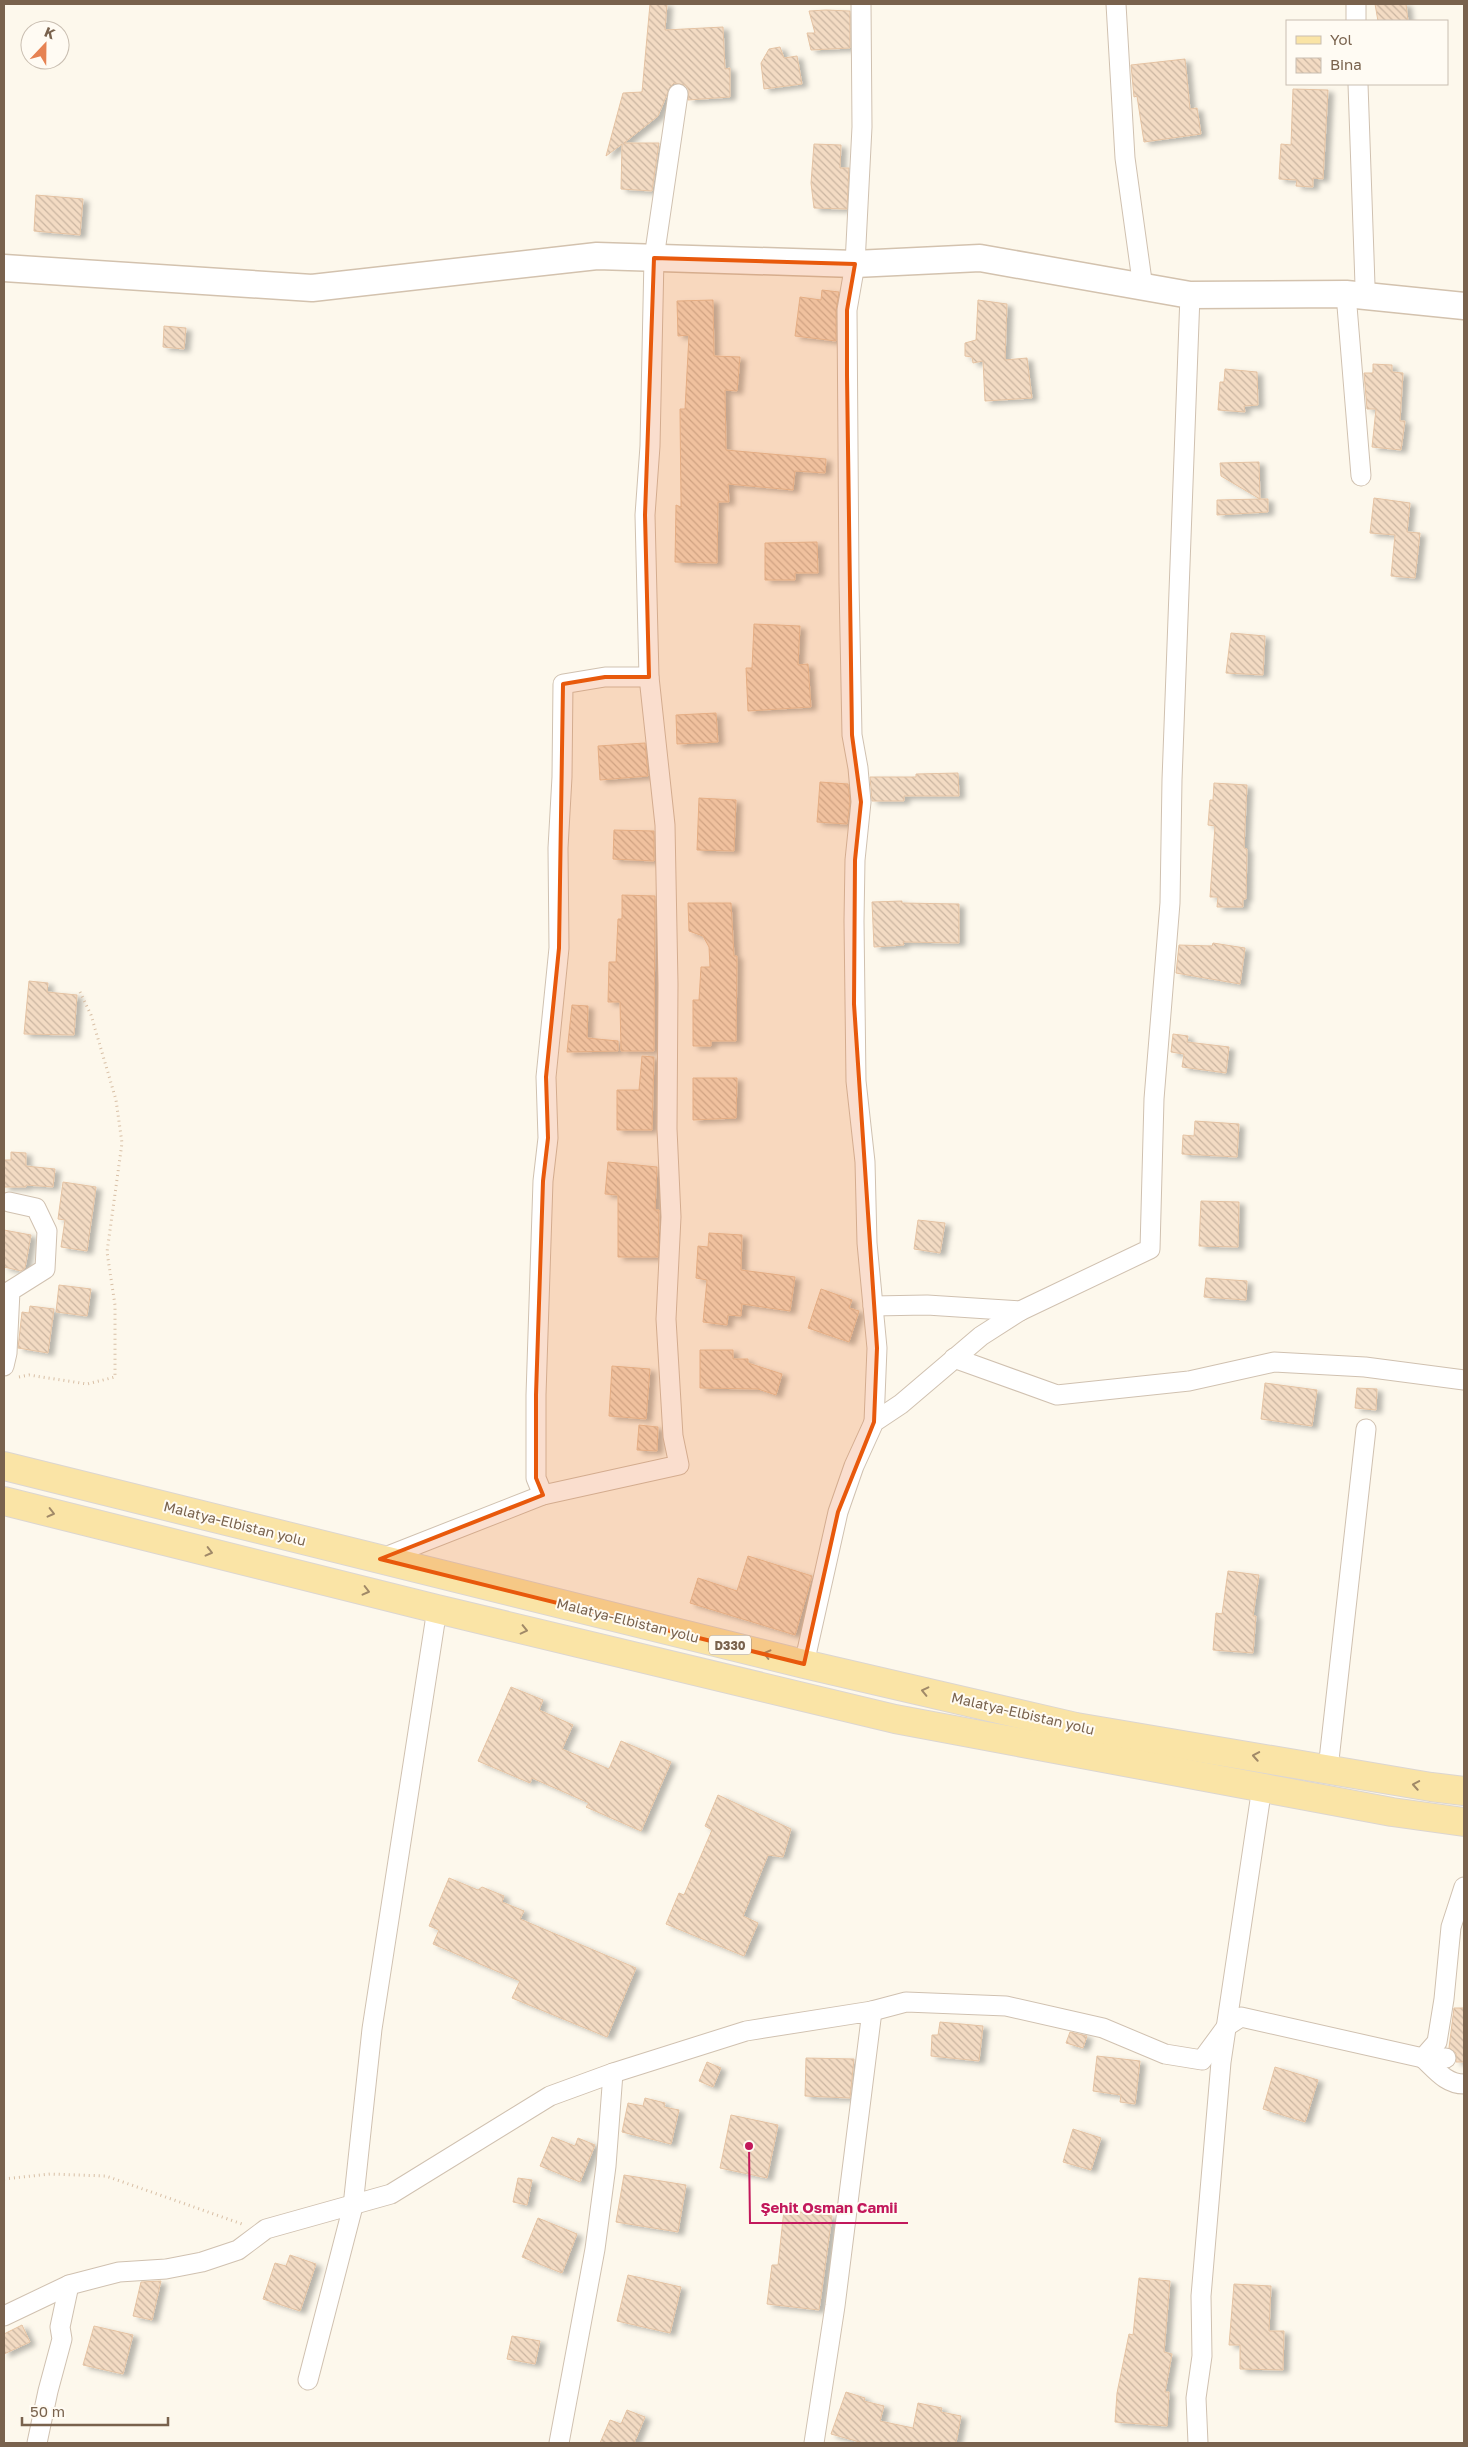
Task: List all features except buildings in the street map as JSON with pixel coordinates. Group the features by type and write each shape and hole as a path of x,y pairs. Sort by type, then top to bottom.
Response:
{"main road":[{"name":"Malatya-Elbistan yolu","path":"4,1466 804,1664 1076,1727 1464,1791"},
{"name":"Malatya-Elbistan yolu","path":"4,1501 438,1609 895,1719 1392,1812 1464,1822"}],"street":[{"path":"804,1664 838,1512 854,1466 874,1422 877,1348 867,1243 865,1162 856,1081 854,1004 856,860 861,802 858,768 852,735 847,310 855,264 862,127 861,4"},
{"path":"1116,4 1125,158 1143,288"},
{"path":"1356,4 1356,20"},
{"path":"1358,85 1365,285 1354,295 1361,476"},
{"path":"380,1559 542,1495 679,1465 673,1436 666,1320 671,1217 666,1129 668,984 665,825 650,676 645,514 650,446 654,258 678,94"},
{"path":"4,268 312,288 597,256 855,264 980,258 1190,295 1354,295 1464,306"},
{"path":"874,1422 901,1404 980,1336 1020,1311 1150,1248 1154,1099 1170,904 1172,780 1190,295"},
{"path":"542,1495 536,1478 536,1395 543,1181 548,1138 546,1078 559,948 558,848 562,777 563,684 606,677 650,676"},
{"path":"8,1372 10,1291 45,1269 47,1231 36,1208 9,1202"},
{"path":"873,1306 927,1305 1020,1311"},
{"path":"954,1358 1058,1395 1189,1381 1274,1362 1365,1368 1464,1380"},
{"path":"1328,1769 1366,1429"},
{"path":"308,2380 353,2206 372,2029 438,1609"},
{"path":"1198,2443 1196,2398 1202,2356 1201,2296 1220,2062 1228,2026 1262,1787"},
{"path":"1423,2058 1436,2042 1444,1999 1451,1927 1464,1887"},
{"path":"4,2316 69,2285 119,2272 166,2269 202,2262 238,2250 266,2229 391,2194 550,2096 613,2073 746,2031 872,2011 906,2002 1006,2006 1104,2028 1165,2054 1202,2060 1228,2026 1241,2017 1423,2058 1446,2058"},
{"path":"814,2443 835,2306 872,2011"},
{"path":"1423,2058 1443,2077 1454,2084 1464,2084"},
{"path":"558,2443 594,2258 606,2166 613,2073"},
{"path":"37,2443 62,2339 60,2327 69,2285"}],"path":[{"path":"8,1372 87,1384 115,1377 115,1304 108,1252 122,1143 116,1100 91,1015 80,992"},
{"path":"4,2179 50,2174 106,2176 180,2201 230,2222 266,2229"}],"highlighted area":[{"path":"654,258 855,264 847,310 852,735 861,802 855,860 854,1004 877,1348 874,1422 838,1512 804,1664 380,1559 543,1495 536,1478 536,1395 543,1181 548,1138 546,1077 559,948 563,684 605,677 649,677 645,515"}],"place":[{"name":"Şehit Osman Camii","path":"749,2146"}]}
